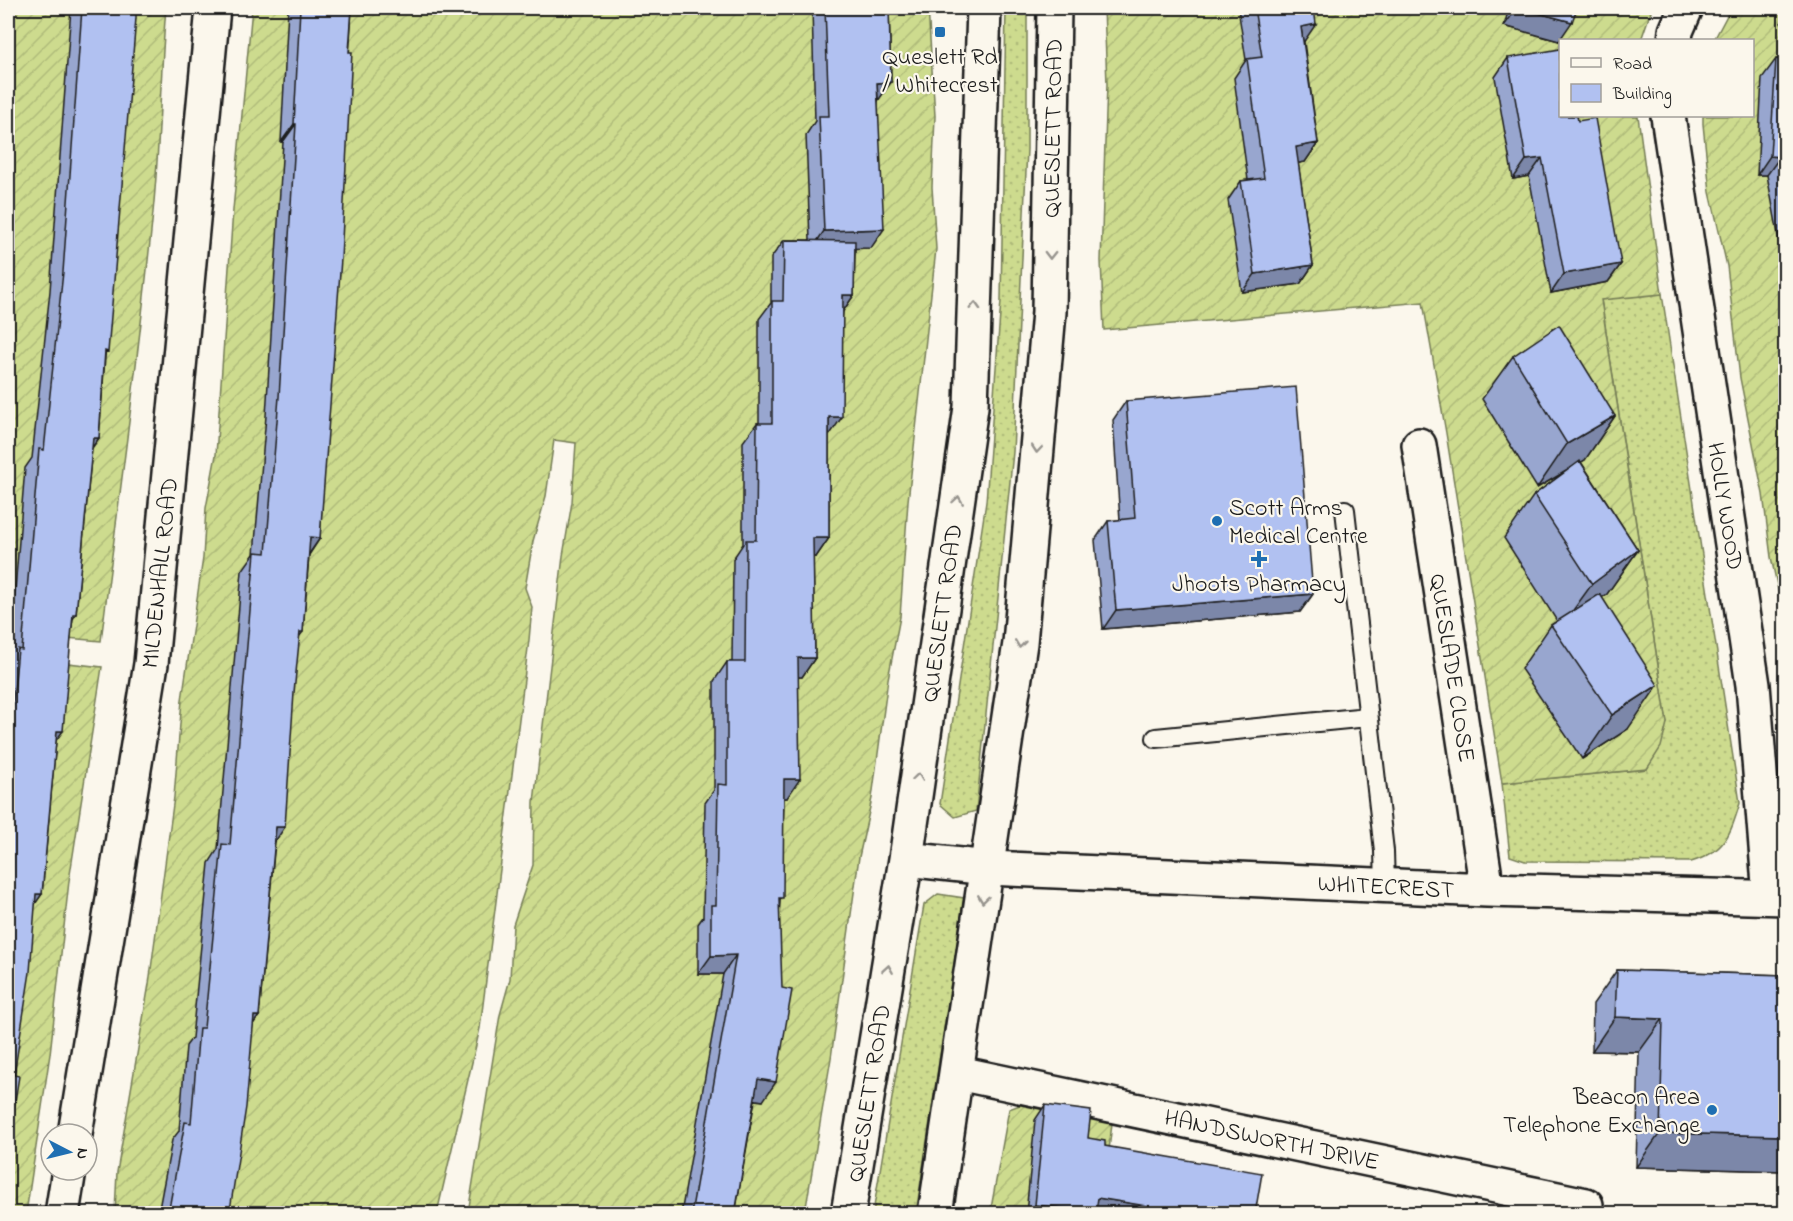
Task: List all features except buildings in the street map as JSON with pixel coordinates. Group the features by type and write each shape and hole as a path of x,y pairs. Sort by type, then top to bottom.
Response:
{"main road":[{"name":"MILDENHALL ROAD","path":"77,1122 151,664 213,8"},
{"name":"QUESLETT ROAD","path":"848,1214 906,858 971,407 984,8"},
{"name":"QUESLETT ROAD","path":"936,1214 1020,643 1049,312 1053,8"},
{"path":"1675,39 1676,31 1686,8"},
{"name":"HOLLY WOOD","path":"1668,117 1753,684 1778,897"},
{"name":"QUESLADE CLOSE","path":"1419,445 1487,890"},
{"name":"WHITECREST","path":"906,858 988,868 1385,886 1778,897"},
{"name":"HANDSWORTH DRIVE","path":"958,1073 1587,1205"},
{"path":"62,1214 67,1182"}],"lane":[{"path":"1345,510 1384,851 1385,886"},
{"path":"1155,738 1368,717"}],"green space":[{"path":"8,8 166,8 155,186 147,266 101,641 8,633"},
{"path":"252,8 928,8 935,116 932,187 936,249 908,501 900,617 888,679 872,798 859,857 831,1058 805,1213 468,1213 500,1015 510,979 513,925 533,865 534,802 563,556 572,502 576,443 554,440 546,496 533,541 525,588 532,607 529,640 480,1028 437,1213 115,1212 117,1172 149,984 174,797 182,700 203,558 206,508 216,455 233,210"},
{"path":"1006,8 1027,8 1027,149 1013,452 976,811 955,817 940,804 986,502 1001,301"},
{"path":"1104,8 1652,8 1641,39 1559,39 1559,117 1638,117 1662,294 1601,300 1667,723 1661,747 1647,769 1502,783 1423,302 1104,330 1101,261 1107,84"},
{"path":"1731,8 1785,8 1785,622 1771,557 1763,494 1740,378 1727,266 1710,192 1703,124 1703,117 1754,117 1754,39 1715,39"},
{"path":"1662,294 1740,803 1724,841 1712,853 1691,862 1525,861 1510,856 1502,783 1647,769 1667,723 1601,299"},
{"path":"8,656 102,667 69,881 50,1054 26,1213 8,1214"},
{"path":"938,894 964,898 916,1213 873,1213 924,905"},
{"path":"1033,1100 1113,1114 1102,1213 990,1214 1009,1109"}],"place":[{"name":"Queslett Rd / Whitecrest","path":"940,32"},
{"name":"Scott Arms Medical Centre","path":"1217,521"},
{"name":"Jhoots Pharmacy","path":"1259,559"},
{"name":"Beacon Area Telephone Exchange","path":"1712,1110"}]}
